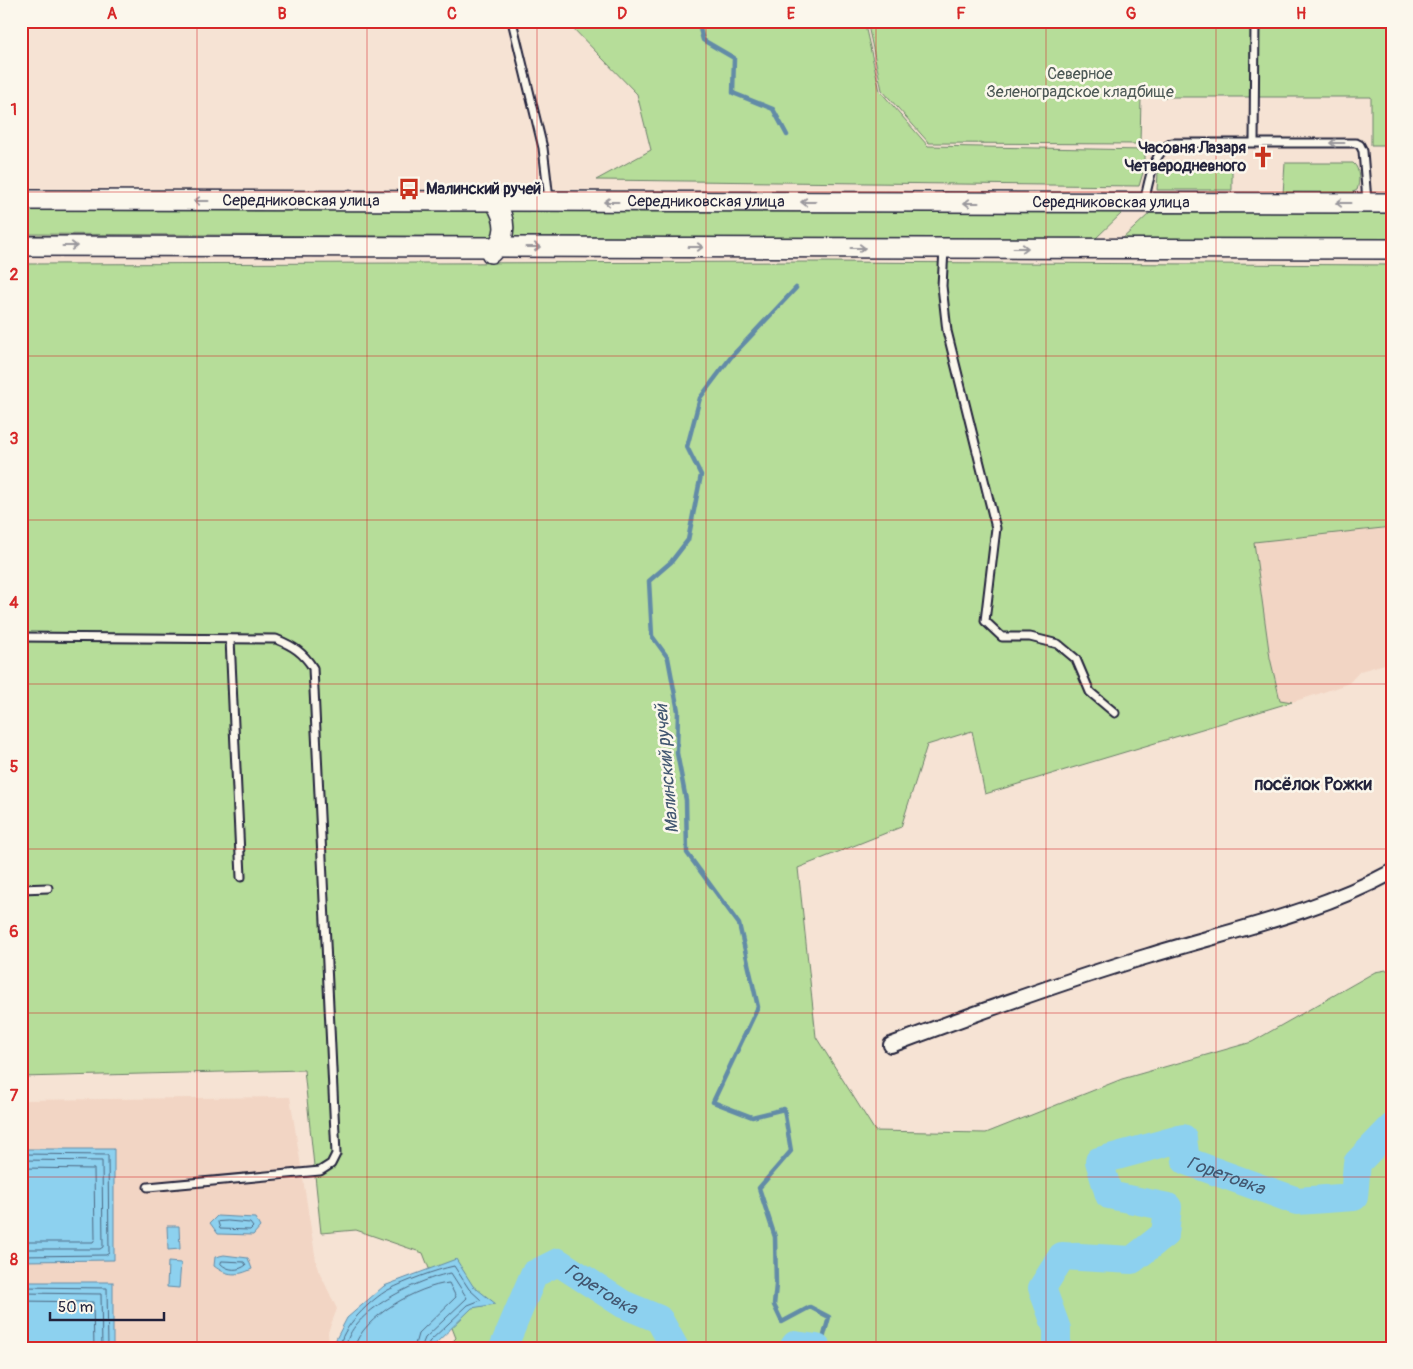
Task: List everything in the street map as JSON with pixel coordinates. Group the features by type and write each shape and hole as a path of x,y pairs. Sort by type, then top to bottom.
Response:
{"street":[{"name":"Середниковская улица","path":"21,200 1392,203"},
{"path":"495,202 505,222 504,234 498,247"},
{"path":"21,246 1392,248"},
{"path":"891,1045 1058,983 1303,909 1367,886 1392,872"}],"lane":[{"path":"512,21 543,148 550,202"},
{"path":"1254,142 1256,21"},
{"path":"1143,203 1158,154 1167,145 1172,143 1254,142 1356,143 1360,145 1363,151 1368,204"},
{"path":"944,248 942,286 947,331 996,528 985,621 1002,637 1030,637 1058,644 1076,659 1090,692 1115,712"},
{"path":"21,637 276,639 293,646 306,656 313,668 336,1154 331,1164 320,1171 148,1187"},
{"path":"230,639 240,877"},
{"path":"21,890 48,888"}],"shaded area":[{"path":"1392,527 1392,662 1360,671 1349,683 1318,694 1292,702 1280,700 1270,658 1254,541"},
{"path":"290,1097 317,1267 337,1309 328,1332 329,1348 21,1348 21,1100"}],"green space":[{"path":"566,21 864,21 880,91 928,146 1145,150 1145,166 1139,186 596,180 651,150 637,94"},
{"name":"Северное Зеленоградское кладбище","path":"867,21 1392,21 1392,145 1371,145 1371,97 1141,97 1140,144 929,143 882,90"},
{"path":"1175,162 1232,162 1232,190 1157,190 1158,172 1163,167"},
{"path":"1285,163 1353,163 1359,175 1357,190 1349,194 1283,194"},
{"path":"21,205 1123,212 1094,240 21,234"},
{"path":"1392,212 1392,241 1120,241 1150,213"},
{"path":"821,262 1392,265 1392,527 1254,542 1270,658 1280,700 1292,702 985,794 972,731 927,745 901,827 798,868 816,1037 875,1131 986,1133 1122,1079 1252,1042 1375,972 1392,969 1392,1348 446,1348 456,1338 423,1253 356,1230 321,1233 304,1070 21,1077 21,264"}],"water":[{"path":"21,1149 114,1149 114,1260 21,1261"},
{"path":"217,1216 255,1218 260,1227 253,1235 218,1234 210,1223"},
{"path":"167,1226 179,1226 180,1249 168,1250"},
{"path":"224,1255 248,1258 252,1269 237,1274 223,1272 214,1266 215,1257"},
{"path":"456,1259 473,1286 496,1304 472,1308 431,1348 336,1348 334,1343 347,1318 384,1286"},
{"path":"168,1262 181,1263 179,1288 167,1287"},
{"path":"21,1282 113,1282 113,1348 21,1348"}],"waterway":[{"name":"Малинский ручей","path":"698,21 703,40 734,58 733,93 773,109 787,135"},
{"name":"Малинский ручей","path":"796,288 731,357 700,398 687,447 701,475 688,540 671,562 649,581 652,636 668,658 678,711 677,753 686,800 687,853 739,924 758,1007 713,1102 752,1117 784,1109 791,1151 759,1188 775,1237 776,1285 774,1305 782,1322 810,1307 829,1317 823,1339 824,1348"},
{"name":"Горетовка","path":"1057,1348 1057,1329 1042,1288 1062,1256 1132,1260 1165,1234 1168,1207 1109,1195 1099,1161 1183,1138 1186,1161 1297,1201 1354,1197 1357,1163 1392,1127"},
{"name":"Горетовка","path":"503,1348 534,1274 558,1262 623,1304 659,1319 675,1348"},
{"name":"Горетовка","path":"793,1348 795,1345 817,1348"}],"place":[{"name":"Часовня Лазаря Четверодневного","path":"1263,157"},
{"name":"Малинский ручей","path":"409,189"}],"district":[{"name":"посёлок Рожки","path":"1313,784"}]}
